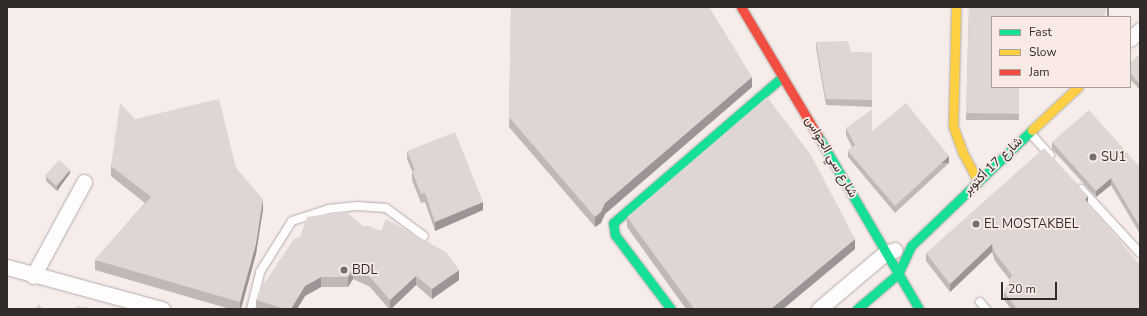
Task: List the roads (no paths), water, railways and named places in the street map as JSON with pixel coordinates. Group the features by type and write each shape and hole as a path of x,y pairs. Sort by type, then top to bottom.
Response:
{"street":[{"name":"شارع سي الحواس","path":"741,7 809,120 885,253 919,309"},
{"path":"956,7 953,126 963,153 978,181"},
{"path":"1131,38 1140,30"},
{"path":"671,309 615,235 613,223 782,77"},
{"name":"شارع 17 أكتوبر","path":"911,246 1077,88"},
{"path":"33,276 84,182"},
{"path":"819,309 885,253 911,246"},
{"path":"857,309 898,274 911,246"},
{"path":"7,267 33,276 162,309"}],"lane":[{"path":"1029,132 1055,161"},
{"path":"1076,184 1140,253"},
{"path":"251,309 260,272 292,221 328,210 357,206 386,208 424,236"},
{"path":"980,302 986,309"}],"place":[{"name":"SU1","path":"1093,157"},
{"name":"EL MOSTAKBEL","path":"976,224"},
{"name":"BDL","path":"344,270"}]}
